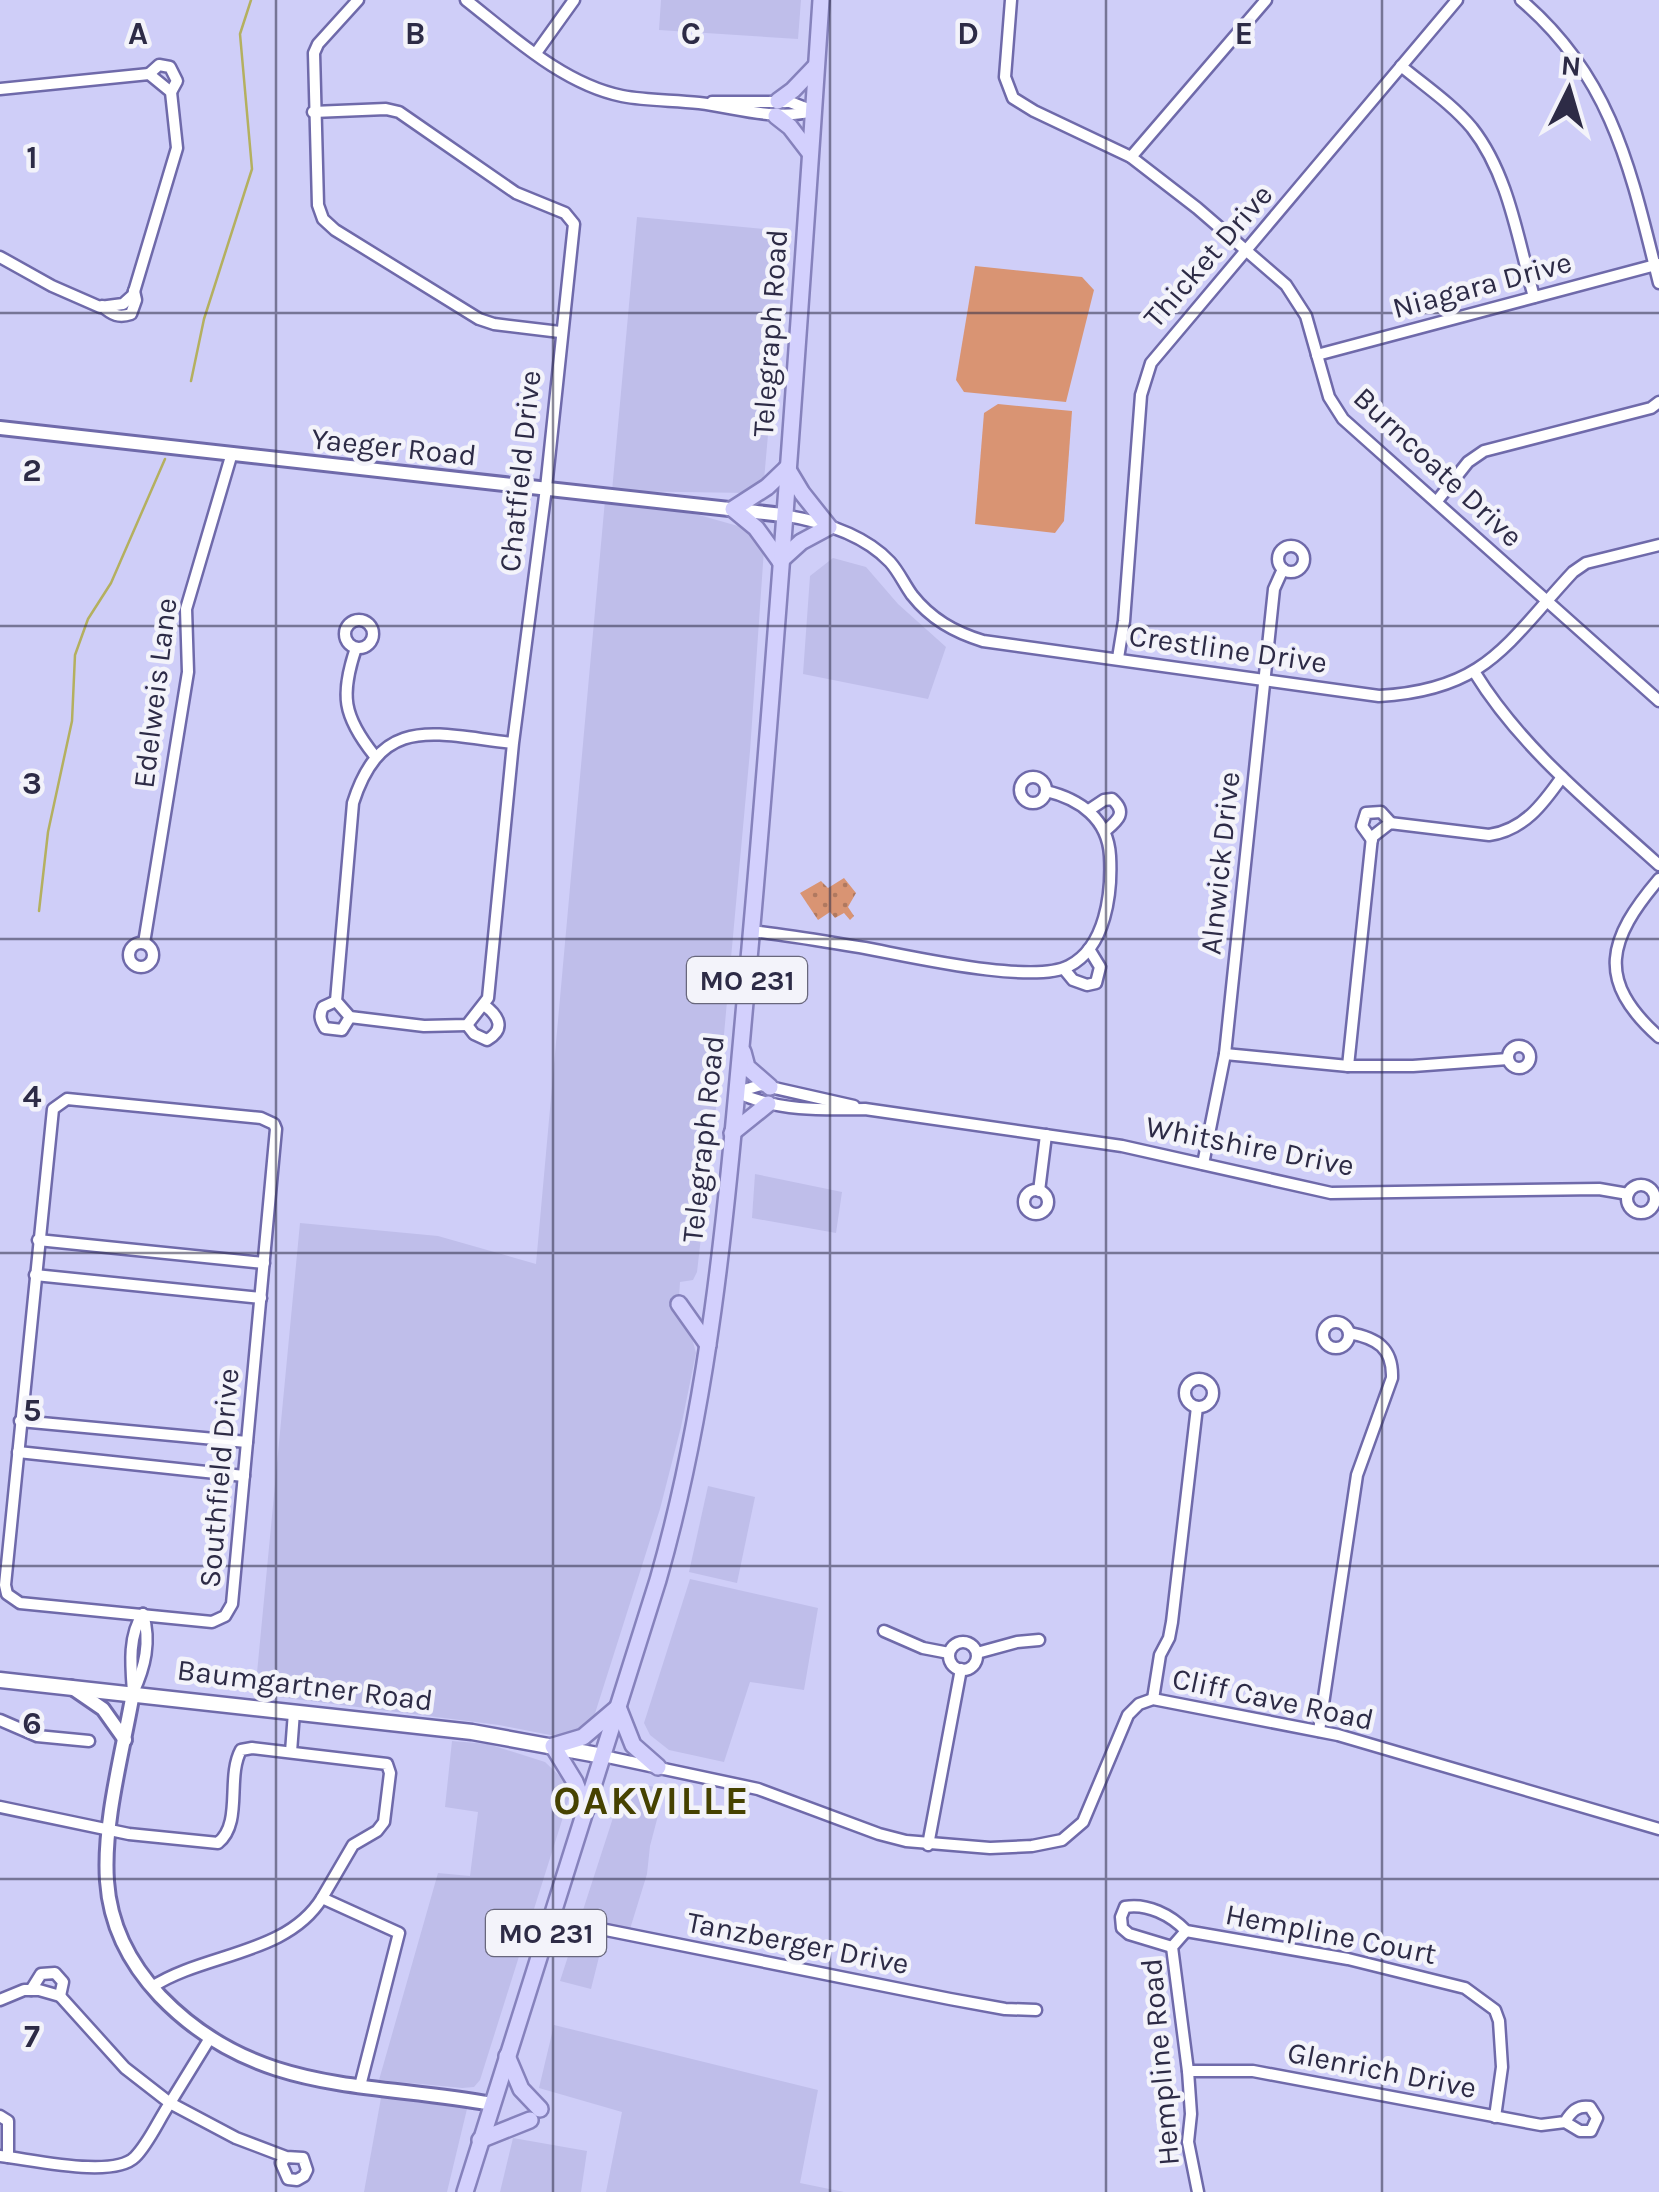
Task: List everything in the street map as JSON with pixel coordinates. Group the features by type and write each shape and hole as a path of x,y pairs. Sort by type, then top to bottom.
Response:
{"main road":[{"name":"Telegraph Road","path":"465,2192 618,1707 682,1490 702,1397 742,1046 821,0"},
{"path":"810,153 777,108 816,66"},
{"path":"787,468 829,527 801,542 780,561 756,528 733,509 767,488 787,468"},
{"path":"742,1046 748,1067 770,1086"},
{"path":"732,1134 768,1104"},
{"path":"680,1304 708,1345"},
{"name":"Baumgartner Road","path":"0,1680 472,1732 603,1756"},
{"path":"586,1810 575,1782 553,1746 583,1738 618,1707 633,1745 658,1767"},
{"path":"480,2140 535,2115 507,2056"}],"street":[{"path":"358,0 318,44 314,54 318,204 327,225 479,319 560,332"},
{"path":"466,0 574,78 622,96 777,108 789,117 813,111"},
{"path":"536,54 574,0"},
{"name":"Burncoate Drive","path":"1012,0 1006,77 1013,98 1132,158 1247,250 1296,298 1310,326 1335,409 1659,701"},
{"name":"Thicket Drive","path":"1118,658 1141,395 1151,363 1457,0"},
{"path":"1521,0 1570,47 1610,116 1657,265 1659,283"},
{"path":"1132,158 1264,1"},
{"path":"1401,66 1454,110 1487,152 1502,185 1534,297"},
{"path":"0,89 149,74 171,92 177,148 134,291 122,304 102,306"},
{"name":"Chatfield Drive","path":"313,112 399,112 516,193 572,219 574,224 546,488 513,743 488,998 481,1010"},
{"path":"0,257 52,286 102,306 111,314 132,314 134,291"},
{"name":"Niagara Drive","path":"1317,355 1657,265"},
{"path":"1436,501 1468,462 1484,451 1651,408 1659,402"},
{"name":"Yaeger Road","path":"0,428 783,515"},
{"name":"Edelweis Lane","path":"144,943 188,672 186,609 232,452"},
{"name":"Crestline Drive","path":"783,515 829,527 877,551 889,561 920,605 939,622 963,635 1027,648 1379,696 1438,689 1475,674 1500,653 1573,572 1586,563 1659,544"},
{"name":"Alnwick Drive","path":"1203,1164 1225,1054 1274,589 1283,568"},
{"path":"356,648 345,692 348,718 374,755"},
{"path":"1475,674 1494,704 1562,777 1659,865"},
{"path":"466,1024 474,1034 487,1040 496,1035 500,1025 498,1016 481,1010 466,1024 424,1026 350,1018 336,1001 353,803 374,755 420,733 513,743"},
{"path":"1348,1066 1372,840 1380,828 1391,823 1489,835 1504,833 1542,806 1562,777"},
{"path":"751,931 955,965 1039,974 1064,968 1089,949 1104,922 1110,856 1105,831 1089,810 1046,791"},
{"path":"1089,810 1104,800 1112,799 1119,805 1118,822 1105,831"},
{"path":"1372,840 1362,826 1366,813 1381,812 1391,823"},
{"path":"1659,879 1626,921 1616,965 1618,987 1630,1009 1659,1037"},
{"path":"1064,968 1073,980 1087,985 1096,982 1100,967 1089,949"},
{"path":"336,1001 323,1007 320,1019 325,1028 342,1030 350,1018"},
{"path":"1225,1054 1348,1066 1508,1060"},
{"name":"Whitshire Drive","path":"737,1092 761,1084 864,1109 1122,1146 1332,1193 1599,1189 1628,1194"},
{"name":"Whitshire Drive","path":"737,1092 758,1103 864,1109"},
{"name":"Southfield Drive","path":"75,1099 261,1118 274,1124 230,1611 212,1622 20,1603 8,1594 4,1576 38,1240 52,1110 56,1104 75,1099"},
{"path":"1039,1191 1046,1135"},
{"path":"38,1240 264,1263"},
{"path":"35,1275 261,1298"},
{"path":"1319,1731 1357,1475 1392,1378 1393,1364 1387,1349 1377,1340 1349,1333"},
{"path":"1152,1698 1160,1655 1172,1622 1197,1407"},
{"path":"20,1421 247,1442"},
{"path":"18,1452 244,1476"},
{"path":"144,1614 148,1633 144,1670 133,1692 110,1830 106,1882 114,1920 129,1955 174,2010 210,2038 247,2059 286,2074 492,2104"},
{"path":"884,1632 950,1654"},
{"path":"977,1653 1040,1640"},
{"path":"950,1654 960,1642 971,1644 977,1653 975,1663 961,1670"},
{"path":"950,1654 952,1664 961,1670"},
{"path":"928,1845 961,1670"},
{"path":"71,1687 103,1709 125,1740"},
{"name":"Cliff Cave Road","path":"603,1756 769,1792 879,1834 928,1845 990,1848 1062,1840 1083,1822 1128,1715 1152,1698 1319,1731 1659,1829"},
{"path":"291,1752 294,1712"},
{"path":"0,1720 38,1736 89,1742"},
{"path":"0,1807 110,1830 218,1842 229,1828 236,1761 241,1750 384,1762 390,1768 384,1822 353,1845 304,1921 271,1940 181,1969 152,1987"},
{"path":"322,1898 398,1933 360,2086"},
{"name":"Hempline Court","path":"1172,1947 1129,1934 1122,1928 1120,1917 1124,1906 1172,1916 1186,1931 1348,1958 1465,1988 1494,2010 1499,2021 1502,2067 1496,2117"},
{"name":"Tanzberger Drive","path":"551,1916 986,2006 1036,2010"},
{"name":"Hempline Road","path":"1186,1931 1172,1947 1188,2070 1188,2142 1198,2192"},
{"path":"31,1990 41,1974 55,1973 63,1982 60,1996"},
{"path":"0,2000 16,1991 60,1996 125,2068 170,2102 236,2138 286,2156"},
{"path":"0,2116 8,2121 10,2129 4,2156 105,2167 126,2163 135,2157 210,2038"},
{"name":"Glenrich Drive","path":"1188,2070 1253,2070 1496,2117 1540,2124 1565,2122"}],"shaded area":[{"path":"661,0 801,0 798,39 659,30"},
{"path":"637,217 786,231 764,480 750,493 612,491"},
{"path":"975,266 1082,277 1094,290 1066,402 964,392 956,380"},
{"path":"998,404 1072,411 1064,521 1055,533 975,524 984,413"},
{"path":"605,500 699,515 738,526 754,534 764,549 722,1056 697,1272 693,1280 680,1282 678,1312 689,1327 696,1353 660,1509 591,1726 584,1733 560,1737 499,1725 255,1694 300,1223 438,1236 536,1264"},
{"path":"833,558 866,567 898,604 946,647 928,699 803,674 810,576"},
{"path":"844,878 856,893 848,907 854,916 850,920 844,913 835,918 830,912 818,920 800,893 821,881 828,888"},
{"path":"755,1174 842,1192 836,1233 752,1218"},
{"path":"708,1486 755,1497 737,1583 689,1572"},
{"path":"690,1579 818,1608 804,1690 750,1682 724,1762 669,1750 650,1735 644,1723"},
{"path":"452,1741 488,1744 545,1762 569,1785 570,1795 480,2080 474,2087 462,2088 379,2080 438,1873 470,1876 478,1812 445,1807"},
{"path":"639,1784 665,1789 647,1874 630,1929 604,1937 591,1989 560,1981 622,1790"},
{"path":"554,2025 818,2090 800,2183 844,2192 606,2192 622,2112 539,2088"},
{"path":"381,2098 460,2105 467,2109 447,2192 364,2192"},
{"path":"513,2138 587,2151 581,2192 500,2192"}],"waterway":[{"path":"191,381 204,319 252,169 240,34 251,0"},
{"path":"39,911 48,832 72,721 75,655 88,619 111,583 165,459"}],"district":[{"name":"OAKVILLE","path":"652,1800"}]}
